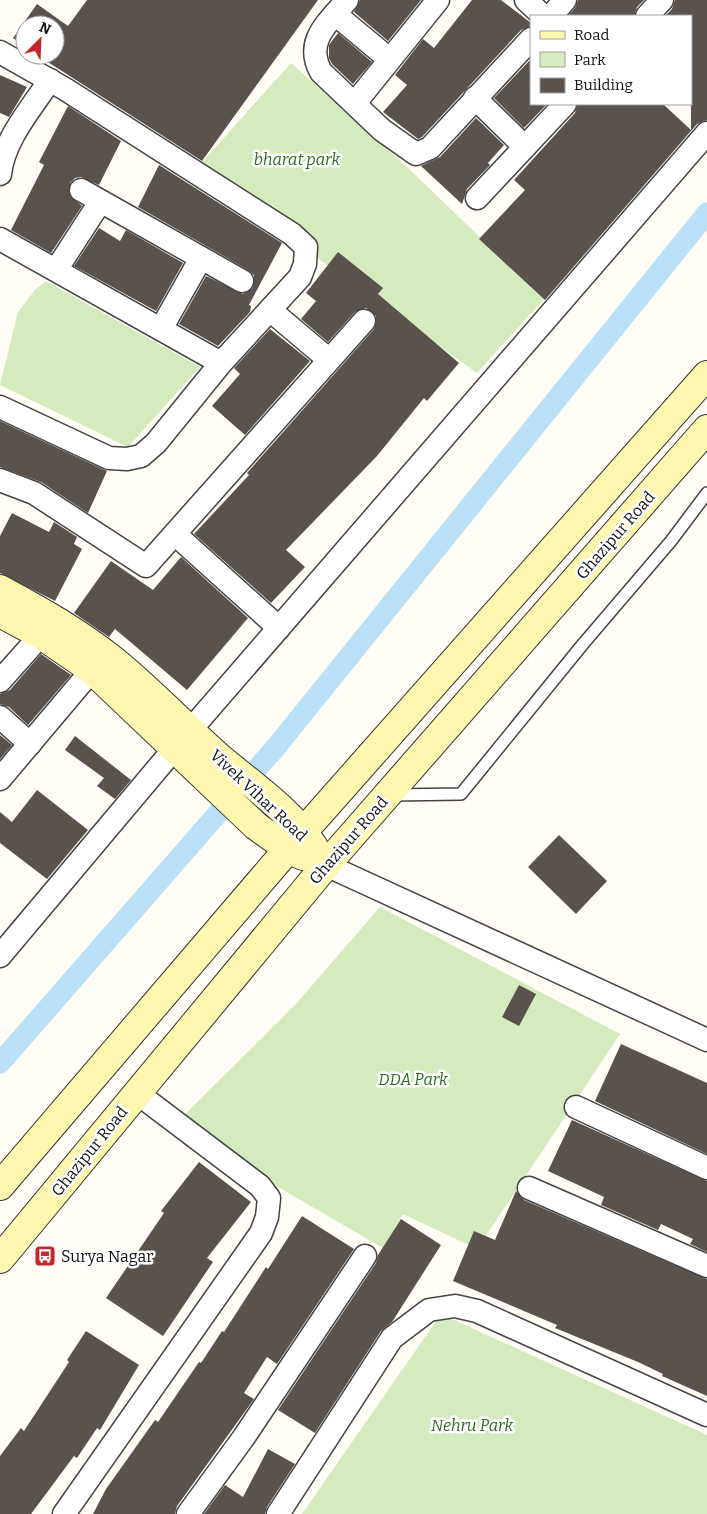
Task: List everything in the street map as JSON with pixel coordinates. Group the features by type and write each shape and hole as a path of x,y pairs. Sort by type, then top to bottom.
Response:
{"main road":[{"path":"0,1186 296,840 707,375"},
{"name":"Ghazipur Road","path":"0,1259 326,865 707,429"},
{"name":"Vivek Vihar Road","path":"0,589 54,619 114,660 182,740"},
{"name":"Vivek Vihar Road","path":"0,613 42,636 92,670 182,740 213,769 256,826 296,840 326,865"},
{"name":"Vivek Vihar Road","path":"213,769 277,806 296,840"}],"street":[{"path":"355,103 438,0"},
{"path":"526,0 542,15"},
{"path":"553,15 566,0"},
{"path":"648,15 662,0"},
{"path":"389,59 341,7 317,38 314,57 321,72 382,130 416,154 430,148 530,40"},
{"path":"0,52 50,80 292,234 306,247 305,264 300,277 221,363 156,444 141,456 127,460 109,458 0,407"},
{"path":"0,174 5,138 50,80"},
{"path":"475,98 525,147"},
{"path":"477,198 564,105"},
{"path":"0,956 182,740 707,133"},
{"path":"80,190 242,281"},
{"path":"56,270 100,202"},
{"path":"0,240 221,363"},
{"path":"161,329 201,258"},
{"path":"270,310 328,359"},
{"path":"0,480 34,493 146,566 176,535 328,359 364,321"},
{"path":"176,535 279,628"},
{"path":"0,680 42,636"},
{"path":"0,779 92,670"},
{"path":"0,717 30,744"},
{"path":"326,865 707,1040"},
{"path":"64,1514 256,1241 267,1217 269,1198 260,1186 137,1093"},
{"path":"576,1107 707,1168"},
{"path":"529,1188 707,1266"},
{"path":"188,1514 244,1437 365,1256"},
{"path":"278,1514 392,1338 430,1310 455,1306 476,1312 707,1415"}],"lane":[{"path":"387,795 462,794 583,644 671,542 707,493"}],"green space":[{"name":"bharat park","path":"291,63 405,165 544,299 477,373 195,170"},
{"path":"46,281 200,367 128,447 0,385 18,312 35,290"},
{"name":"DDA Park","path":"380,907 620,1034 477,1249 403,1214 383,1248 173,1126 295,1005"},
{"name":"Nehru Park","path":"441,1314 707,1435 707,1514 302,1514"}],"building":[{"path":"87,0 318,0 202,161 53,65 65,65 65,24 68,26"},
{"path":"360,0 421,0 388,41 354,12"},
{"path":"472,0 501,0 530,22 530,26 521,30 422,137 418,139 383,112 407,85 395,75 423,39 434,48"},
{"path":"578,0 644,0 637,7 634,15 569,15 575,8"},
{"path":"675,0 707,0 707,120 697,124 545,300 479,239 525,190 514,180 575,113 578,105 664,105 691,130 692,15 666,15 672,9"},
{"path":"37,4 52,15 29,15"},
{"path":"338,33 372,62 353,84 332,64 329,58 329,45"},
{"path":"530,60 530,105 546,105 524,128 494,98"},
{"path":"0,75 27,87 9,117 0,113"},
{"path":"68,106 121,141 99,185 81,177 75,178 70,183 70,196 82,206 51,253 11,230 44,165 39,162"},
{"path":"476,118 504,145 488,163 490,165 467,189 462,204 421,166 440,157"},
{"path":"159,165 282,243 249,305 251,306 250,312 218,346 179,324 206,276 243,294 253,288 254,275 138,207"},
{"path":"99,228 120,241 126,230 183,263 156,311 74,266"},
{"path":"338,252 383,288 378,294 459,363 427,401 424,398 377,456 286,550 305,567 271,603 194,534 249,475 247,473 374,329 376,316 366,308 355,312 328,342 301,319 316,301 306,293"},
{"path":"270,329 310,361 245,435 212,406 240,374 234,368"},
{"path":"0,421 107,471 88,513 41,482 0,467"},
{"path":"12,513 49,532 54,522 77,537 74,544 82,549 55,601 0,573 0,536"},
{"path":"181,557 248,618 187,690 115,629 109,637 74,613 111,561 153,590"},
{"path":"41,654 71,675 28,725 9,707 0,704 0,694 10,690"},
{"path":"0,735 12,745 0,759"},
{"path":"75,736 131,780 115,799 97,786 104,778 65,750"},
{"path":"37,790 88,830 47,879 0,843 0,812 12,822"},
{"path":"559,835 607,881 576,914 528,867"},
{"path":"519,985 536,994 519,1026 502,1017"},
{"path":"621,1044 707,1083 707,1154 595,1101"},
{"path":"572,1120 707,1181 707,1252 690,1244 693,1239 661,1224 658,1230 601,1205 604,1197 548,1171"},
{"path":"199,1162 251,1202 207,1258 213,1262 163,1336 106,1298 164,1213 161,1211"},
{"path":"516,1191 524,1200 707,1279 707,1396 662,1376 663,1374 638,1362 555,1328 557,1325 453,1281 474,1231 495,1240"},
{"path":"302,1216 354,1249 277,1364 267,1357 244,1393 254,1399 177,1506 175,1514 93,1514 106,1489 155,1420 158,1422 199,1362 201,1363 222,1331 224,1332"},
{"path":"401,1219 441,1245 392,1322 381,1331 315,1433 278,1410 376,1263 378,1255"},
{"path":"86,1331 139,1365 100,1430 97,1428 77,1458 74,1456 31,1514 0,1514 0,1456 21,1428 24,1431 69,1362 67,1360"},
{"path":"268,1449 295,1464 267,1507 265,1514 204,1514 225,1485 243,1497"}],"waterway":[{"path":"0,1063 276,747 707,213"}],"place":[{"name":"Surya Nagar","path":"45,1256"}]}
